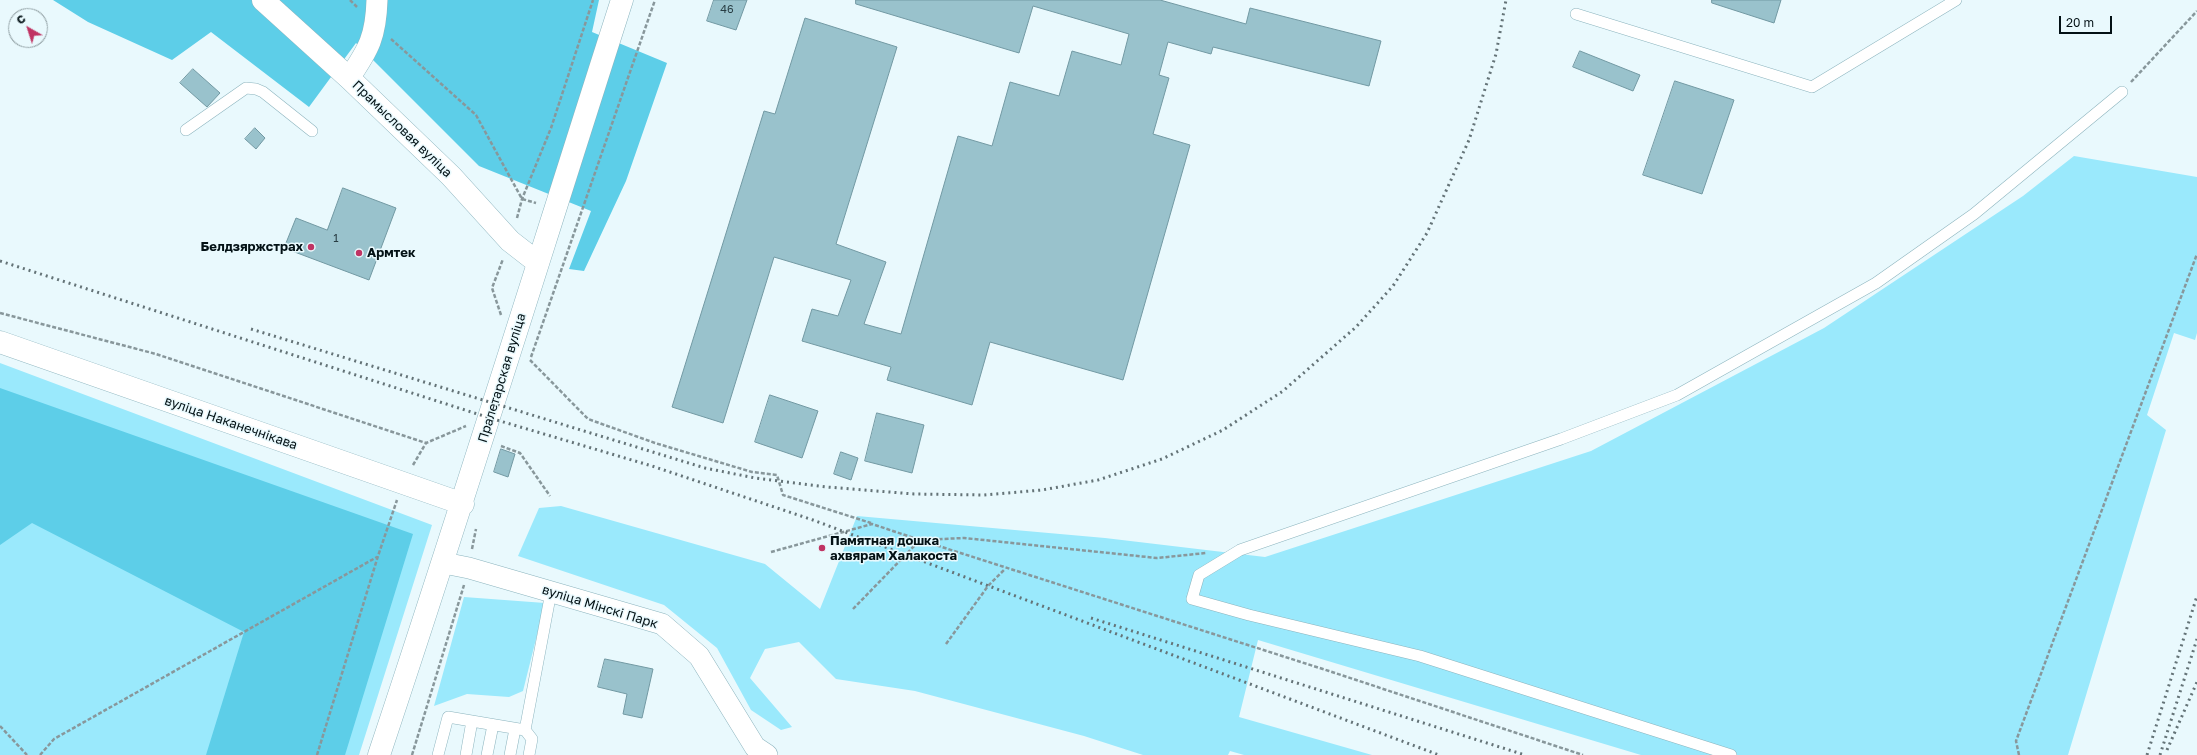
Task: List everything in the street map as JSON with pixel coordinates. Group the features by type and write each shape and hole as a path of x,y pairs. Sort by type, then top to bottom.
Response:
{"main road":[{"name":"Прамысловая вуліца","path":"263,0 349,78 451,176 510,241 537,262"},
{"name":"Пралетарская вуліца","path":"379,755 463,504 537,262 622,0"},
{"name":"вуліца Наканечнікава","path":"0,342 463,504"}],"street":[{"path":"349,78 366,53 376,25 376,0"},
{"name":"вуліца Мінскі Парк","path":"444,563 469,568 662,624 699,656 755,747 767,755"}],"lane":[{"path":"1576,14 1812,87 1956,0"},
{"path":"186,130 246,88 256,88 312,131"},
{"path":"1731,755 1420,656 1249,615 1192,599 1199,574 1240,550 1561,439 1677,395 1876,283 1974,214 2122,92"},
{"path":"510,755 520,730 551,592"},
{"path":"438,755 448,717 520,730 532,739 529,755"},
{"path":"466,755 472,721"},
{"path":"487,755 493,725"}],"path":[{"path":"350,0 476,115 522,199 579,217"},
{"path":"528,367 655,0"},
{"path":"2122,92 2197,10"},
{"path":"2019,755 2016,741 2197,254"},
{"path":"0,313 156,354 426,443"},
{"path":"530,360 588,419 655,444 752,472 777,475 783,495 1005,569 1330,671 1583,755"},
{"path":"500,441 498,445 520,453 550,496"},
{"path":"317,755 378,556 403,483"},
{"path":"412,755 469,568 476,524"},
{"path":"771,552 872,524"},
{"path":"853,609 920,540 964,538 1157,558 1210,552"},
{"path":"40,755 54,739 378,556"},
{"path":"946,644 988,586 1005,569"},
{"path":"0,726 27,755"}],"shaded area":[{"path":"53,0 599,0 592,32 667,63 626,181 584,271 569,269 591,211 479,166 356,43 309,107 211,32 172,60 88,22"},
{"path":"2074,156 2197,177 2197,333 2195,340 2174,333 2147,415 2166,430 2068,755 1641,755 1258,640 1239,717 1372,755 1244,755 1230,751 1228,755 1143,755 1084,736 915,691 836,679 799,642 765,649 750,678 792,727 781,730 751,710 717,648 664,605 518,556 539,508 561,506 765,564 820,609 857,516 1105,538 1265,557 1591,451 1824,328 2023,196"},
{"path":"0,363 432,525 359,755 0,755"},
{"path":"0,388 413,534 345,755 206,755 244,632 32,523 0,545"},
{"path":"464,597 545,603 523,691 509,697 467,694 434,706"}],"building":[{"path":"714,0 747,0 736,30 707,21"},
{"path":"856,0 1160,0 1246,24 1250,8 1381,41 1369,86 1213,47 1211,54 1168,42 1159,75 1169,78 1153,134 1190,145 1123,380 990,342 972,405 887,380 891,367 802,341 812,309 838,316 851,280 774,257 723,423 672,407 764,111 775,114 805,18 897,47 836,244 886,262 864,324 901,334 958,136 992,146 1010,82 1059,96 1072,51 1121,65 1129,34 1033,6 1019,53 856,4"},
{"path":"1712,0 1781,0 1774,23 1712,3"},
{"path":"1580,51 1640,75 1633,91 1573,67"},
{"path":"193,69 220,93 207,107 180,83"},
{"path":"1675,81 1734,100 1702,194 1643,175"},
{"path":"255,128 265,138 256,149 245,139"},
{"path":"343,188 396,208 369,280 284,248 296,218 327,230"},
{"path":"770,395 818,411 802,458 755,442"},
{"path":"877,413 924,425 912,473 865,461"},
{"path":"501,449 515,454 508,477 494,472"},
{"path":"841,452 858,458 851,480 834,474"},
{"path":"605,659 653,669 642,718 623,714 627,694 598,687"}],"railway":[{"path":"251,329 705,468 755,478 827,487 914,494 984,495 1042,490 1098,480 1162,459 1223,430 1283,391 1356,327 1393,286 1427,233 1469,140 1496,54 1506,0"},
{"path":"0,261 490,418 652,466 813,520 1439,755"},
{"path":"2147,755 2197,596"},
{"path":"1091,618 1525,755"},
{"path":"2160,755 2197,639"},
{"path":"2167,750 2197,682"}],"place":[{"name":"Белдзяржстрах","path":"311,247"},
{"name":"Армтек","path":"359,253"},
{"name":"Памятная дошка ахвярам Халакоста","path":"822,548"}]}
